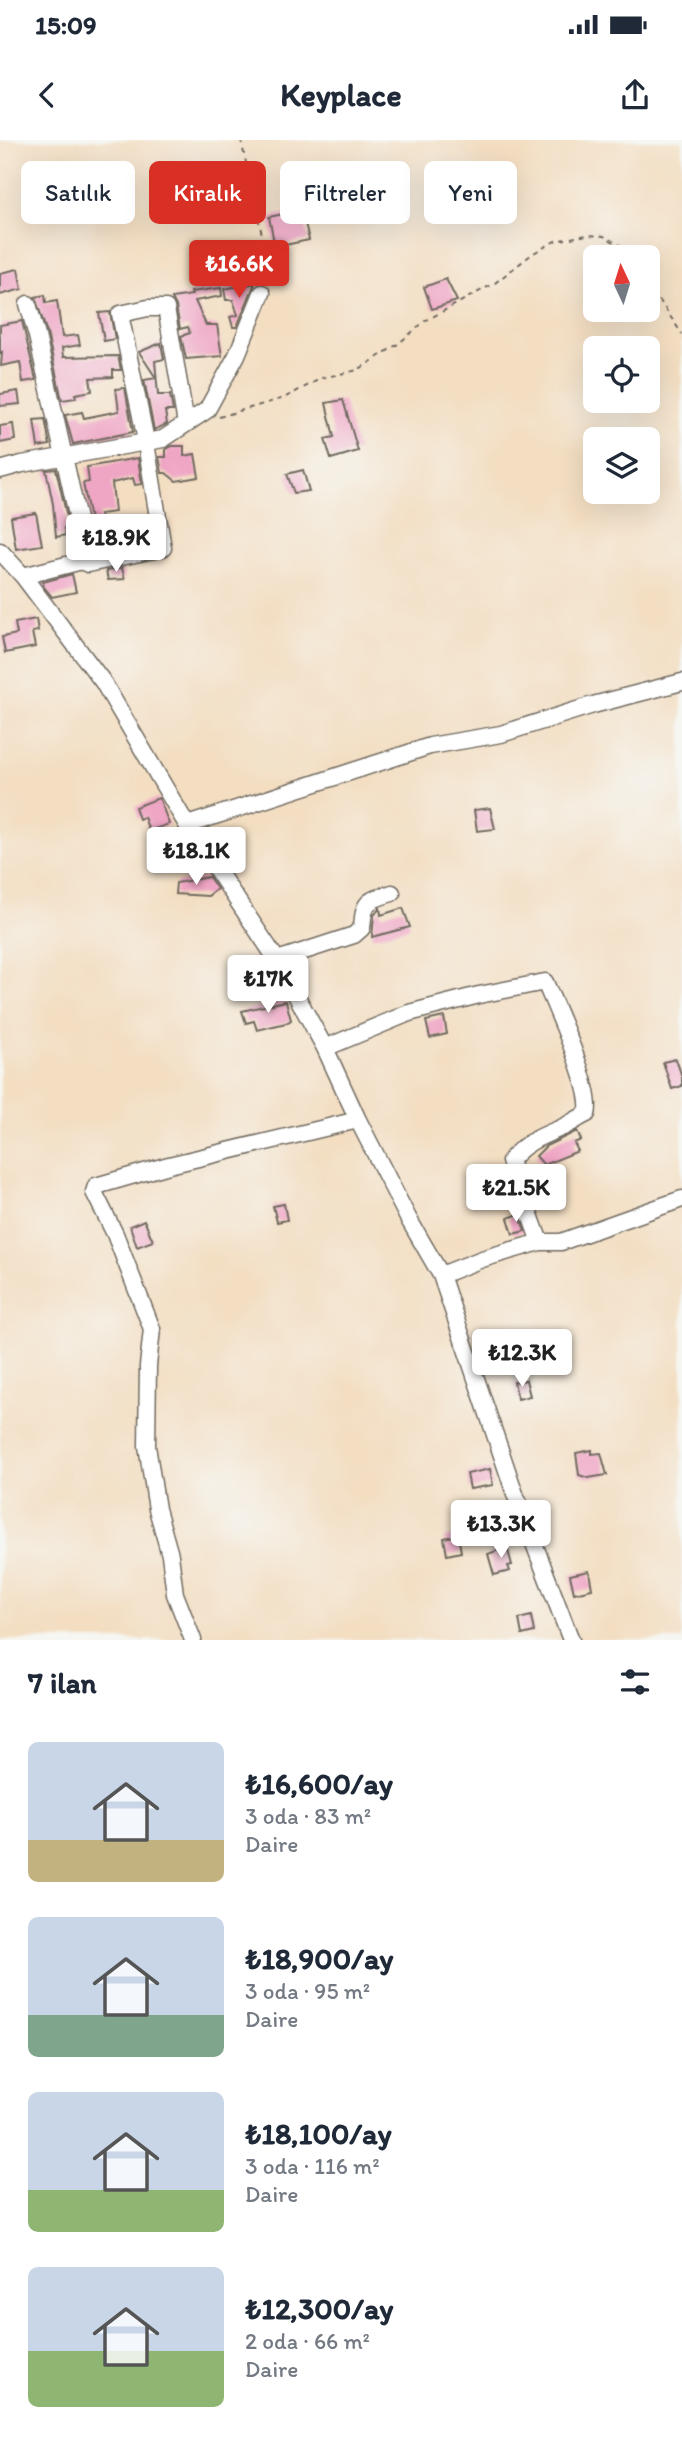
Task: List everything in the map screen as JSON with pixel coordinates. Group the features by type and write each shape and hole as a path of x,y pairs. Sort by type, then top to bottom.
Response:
{"street":[{"path":"0,470 163,439 186,424 206,410 237,355 262,293"},
{"path":"28,304 88,564"},
{"path":"23,576 82,562 88,564 163,548 120,314 148,307 166,308 186,424"},
{"path":"0,551 23,576 103,682 187,825 276,960 325,1048 408,1218 441,1275 516,1494 571,1640"},
{"path":"187,825 430,746 501,734 593,705 682,682"},
{"path":"276,960 354,935 362,928 364,906 370,899 392,893"},
{"path":"325,1048 410,1013 479,995 545,982 578,1065 589,1103 586,1114 531,1142 516,1152 510,1161 540,1242"},
{"path":"193,1640 176,1594 170,1555 157,1509 147,1446 148,1366 152,1329 115,1234 94,1192 96,1186 169,1165 358,1120"},
{"path":"441,1275 482,1259 540,1242 561,1242 682,1199"}],"path":[{"path":"241,140 268,262 262,293"},
{"path":"206,410 218,418 284,398 322,378 358,370 398,344 425,321 495,283 532,254 555,241 587,235 604,236 620,245"},
{"path":"660,301 682,334"}],"building":[{"path":"280,215 280,224 305,224 309,240 275,247 269,217"},
{"path":"18,269 22,289 0,295 0,273"},
{"path":"446,279 457,301 432,309 424,287"},
{"path":"255,283 237,327 233,327 230,317 238,315 233,300 226,300 224,289"},
{"path":"221,288 222,296 195,301 206,325 217,325 222,356 186,359 181,336 190,333 188,327 180,329 172,298"},
{"path":"45,295 46,303 57,301 62,337 78,335 80,345 62,348 63,357 118,356 121,370 113,370 113,377 90,378 92,391 75,394 76,398 62,400 47,333 35,297"},
{"path":"110,312 115,339 104,341 99,313"},
{"path":"22,321 36,380 23,382 20,362 1,366 2,352 0,353 0,325"},
{"path":"161,343 164,359 155,361 158,395 170,395 173,411 165,411 167,424 154,430 144,380 156,378 139,352"},
{"path":"125,388 133,432 73,444 65,415 82,412 84,418 119,411 116,389"},
{"path":"18,391 20,404 0,406 0,394"},
{"path":"343,400 358,451 331,459 325,439 334,437 326,403"},
{"path":"45,419 50,445 38,447 34,420"},
{"path":"13,424 15,440 0,443 0,426"},
{"path":"184,446 184,456 195,454 199,477 176,481 162,473 159,457 166,457 166,449"},
{"path":"138,458 142,484 135,485 133,478 112,483 115,512 100,514 101,550 96,552 83,483 89,482 87,467"},
{"path":"56,469 69,526 64,528 66,535 56,537 46,470"},
{"path":"303,470 309,491 294,493 287,474"},
{"path":"36,513 42,545 16,549 11,517"},
{"path":"148,518 151,540 128,544 125,529 139,527 139,520"},
{"path":"122,568 125,579 108,580 106,571"},
{"path":"72,574 76,592 52,597 43,586 43,582"},
{"path":"36,619 38,631 32,632 35,647 5,653 2,637 17,634 15,623"},
{"path":"159,798 169,824 149,831 144,817 139,819 135,807"},
{"path":"490,808 495,829 477,831 474,810"},
{"path":"209,877 217,889 208,896 175,894 176,883"},
{"path":"380,908 381,915 403,908 410,927 372,937 374,915"},
{"path":"286,1001 291,1020 286,1023 257,1030 254,1021 246,1023 242,1011"},
{"path":"444,1017 447,1034 430,1038 426,1021"},
{"path":"676,1059 682,1086 672,1089 663,1062"},
{"path":"577,1131 581,1140 574,1143 578,1151 544,1165 536,1156 546,1146"},
{"path":"284,1204 287,1220 277,1222 273,1206"},
{"path":"519,1214 525,1231 513,1234 508,1218"},
{"path":"144,1220 153,1241 137,1247 130,1226"},
{"path":"526,1380 530,1396 518,1399 514,1382"},
{"path":"592,1450 592,1454 601,1453 607,1475 588,1478 579,1475 576,1453"},
{"path":"490,1469 493,1485 470,1489 467,1474"},
{"path":"458,1535 461,1552 447,1555 444,1538"},
{"path":"504,1536 512,1565 508,1566 510,1571 494,1575 488,1554 499,1550"},
{"path":"589,1571 592,1589 574,1593 570,1575"},
{"path":"531,1616 534,1632 522,1635 519,1619"}]}
